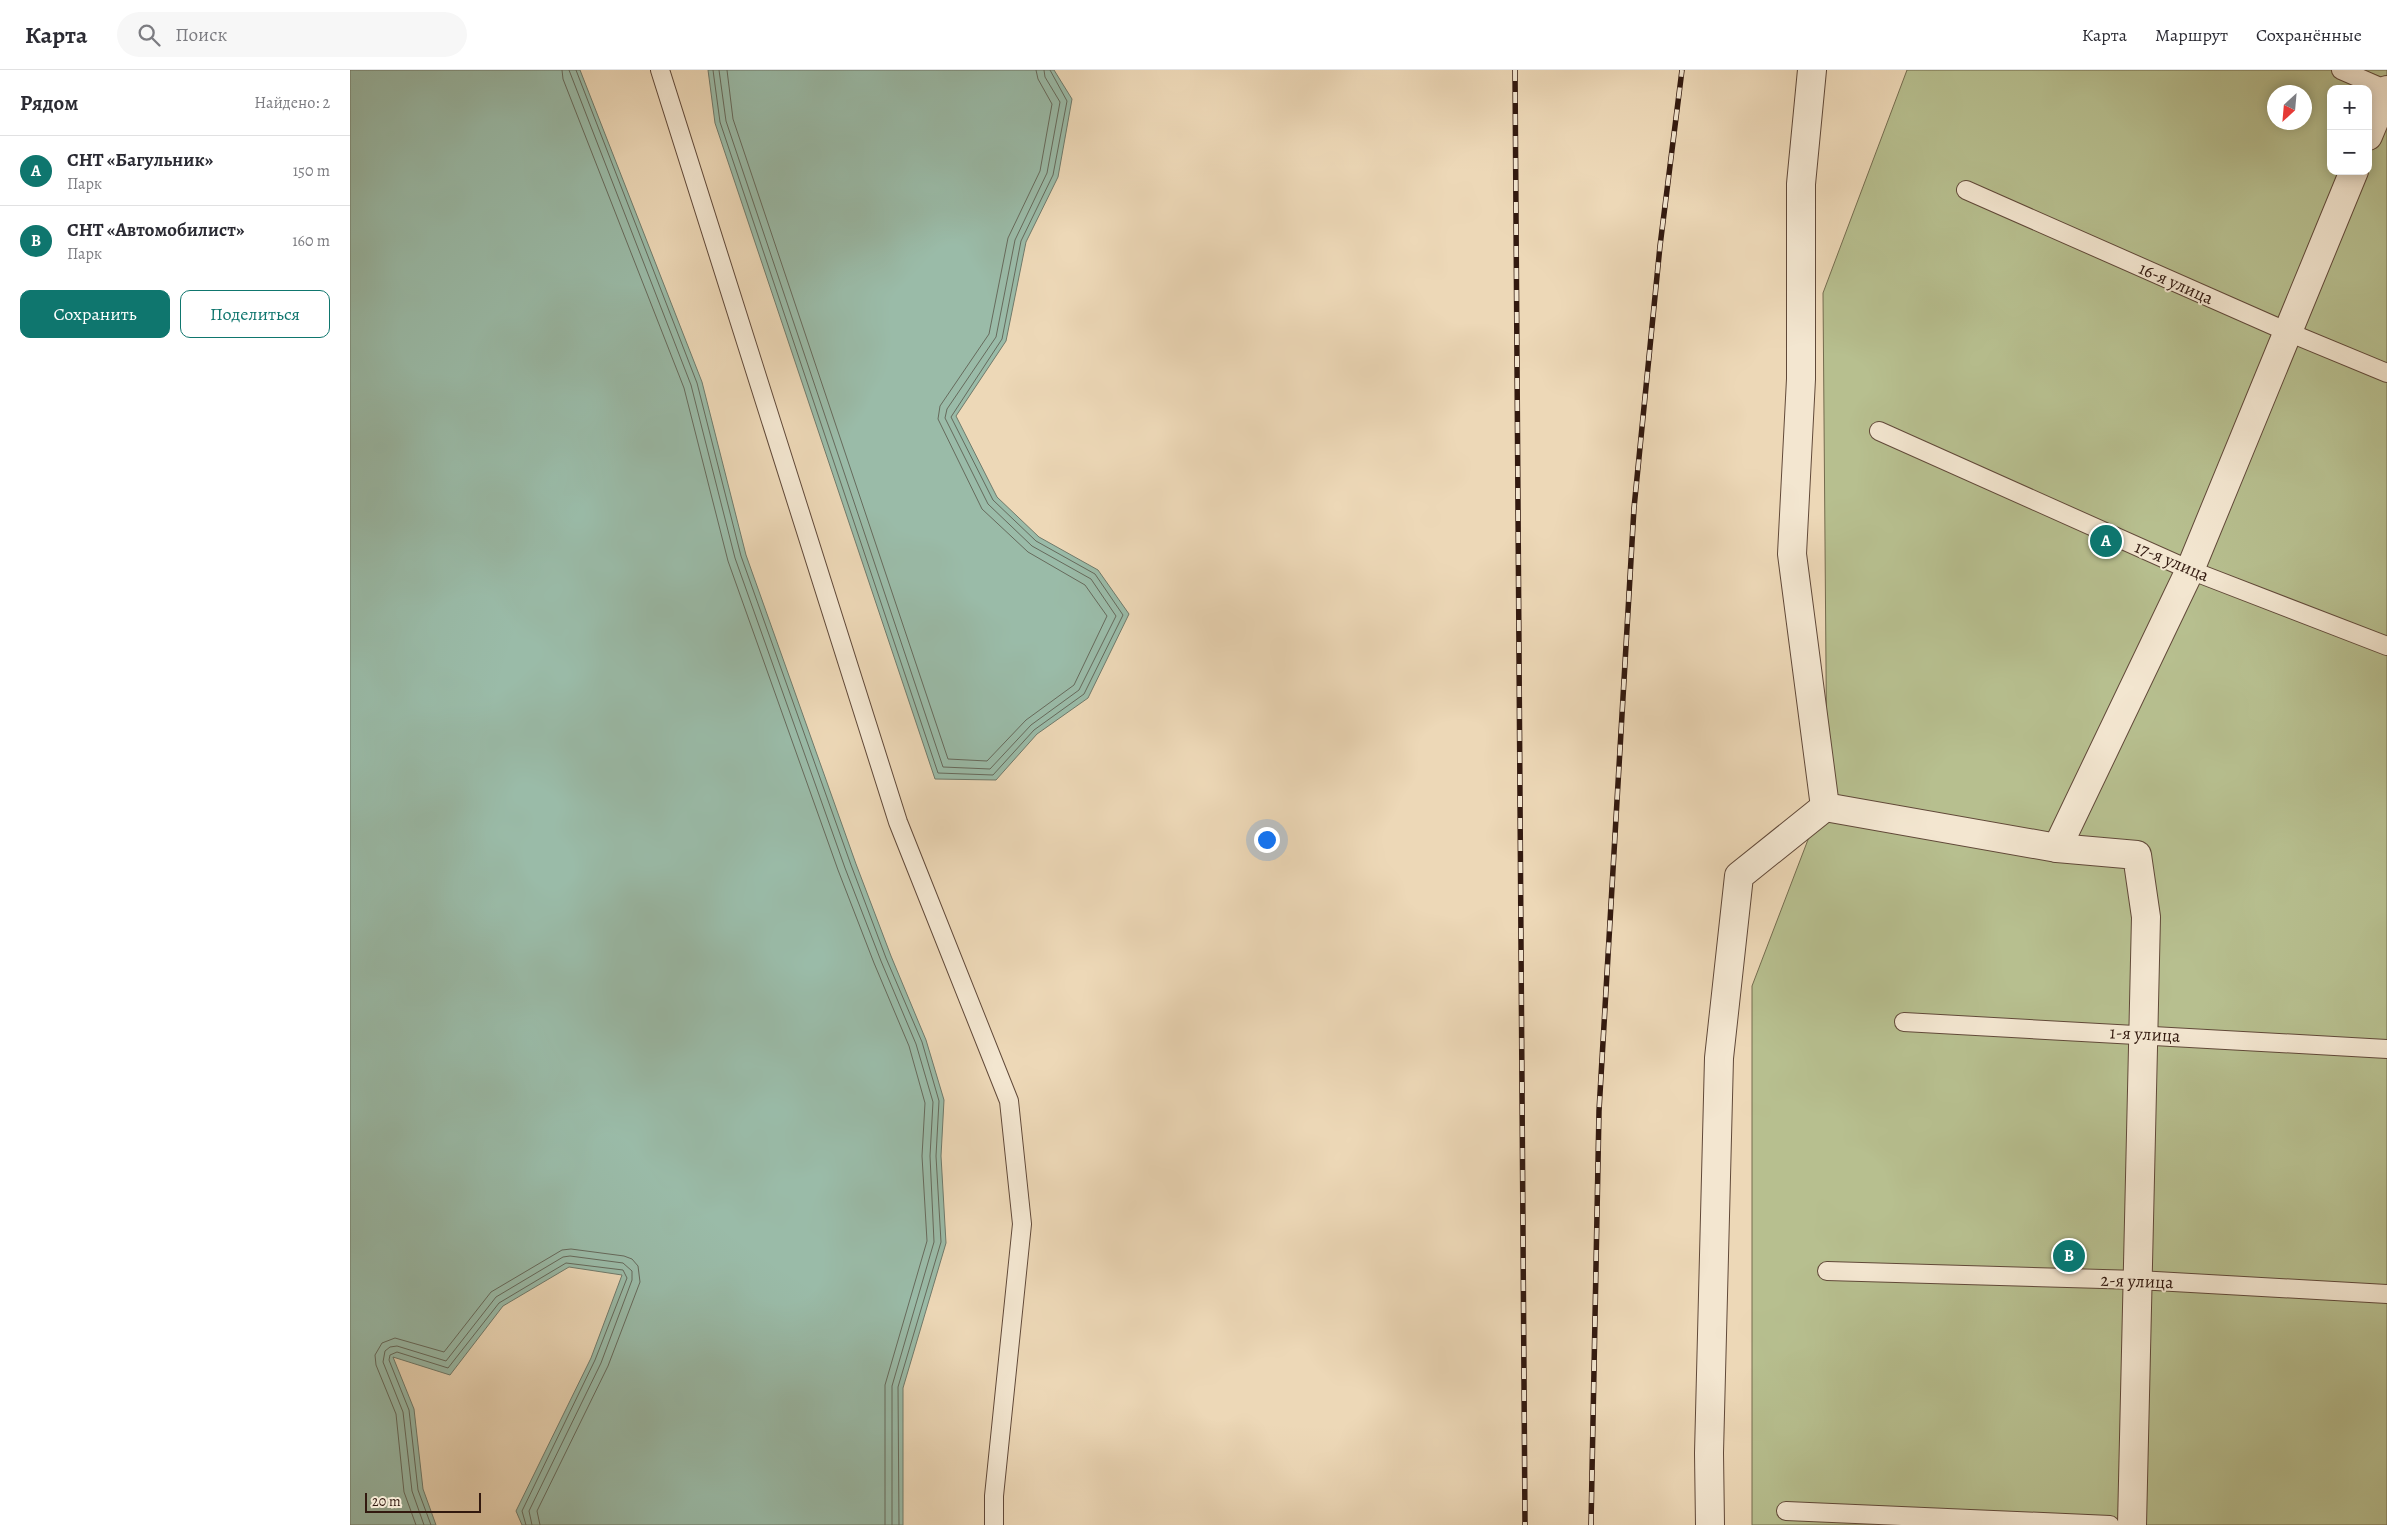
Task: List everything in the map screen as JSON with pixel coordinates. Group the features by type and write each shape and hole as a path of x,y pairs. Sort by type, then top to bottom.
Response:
{"street":[{"path":"1812,70 1800,184 1801,379 1792,554 1825,807"},
{"path":"2370,130 2387,90"},
{"path":"2058,848 2190,570 2352,175"},
{"path":"1710,1525 1709,1453 1720,1058 1739,876 1825,807 2058,848 2137,855 2146,917 2132,1525"}],"lane":[{"path":"660,70 898,822 1009,1101 1022,1224 994,1496 994,1525"},
{"path":"2340,70 2387,90"},
{"name":"16-я улица","path":"1966,190 2288,332 2387,373"},
{"name":"17-я улица","path":"1879,431 2190,570 2387,646"},
{"name":"1-я улица","path":"1904,1022 2387,1049"},
{"name":"2-я улица","path":"1827,1271 2138,1280 2387,1294"},
{"path":"1786,1511 2110,1525"}],"shaded area":[{"path":"1907,70 2387,70 2387,1525 1752,1525 1752,986 1827,790 1823,293"}],"water":[{"path":"350,70 580,70 702,382 746,555 856,864 926,1040 944,1100 941,1156 946,1243 903,1388 903,1525 522,1525 516,1511 591,1358 622,1275 569,1267 503,1306 450,1375 393,1357 414,1409 423,1489 436,1525 350,1525"},
{"path":"708,70 1054,70 1072,99 1058,177 1026,242 1006,341 956,416 997,497 1039,537 1098,570 1129,614 1088,698 1037,734 996,780 935,779 715,123"}],"railway":[{"path":"1515,70 1525,1525"},
{"path":"1591,1525 1599,1111 1634,508 1660,246 1682,70"}],"place":[{"name":"СНТ «Багульник»","path":"2106,541"},
{"name":"СНТ «Автомобилист»","path":"2069,1256"}]}
